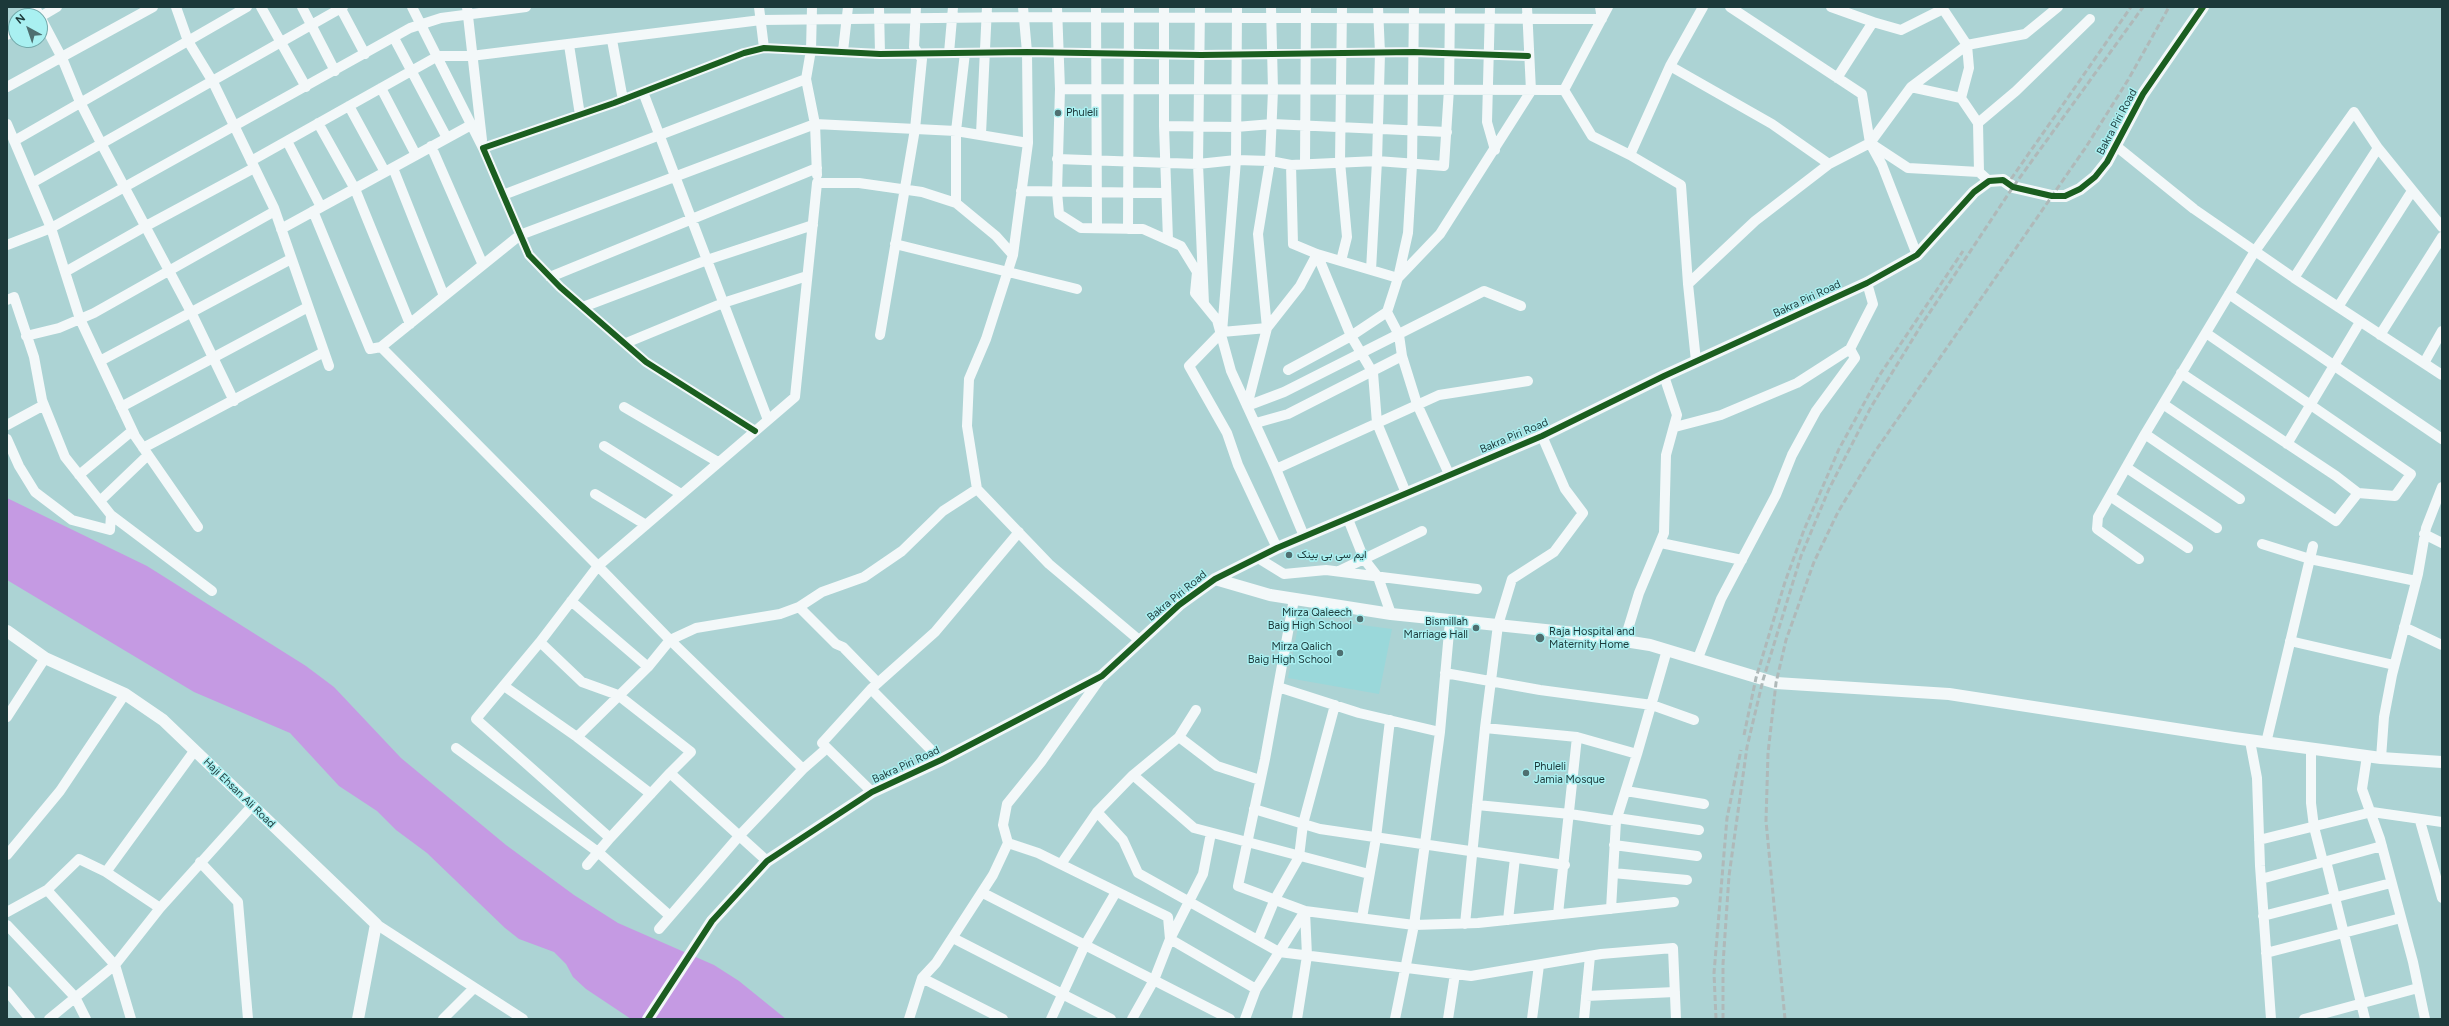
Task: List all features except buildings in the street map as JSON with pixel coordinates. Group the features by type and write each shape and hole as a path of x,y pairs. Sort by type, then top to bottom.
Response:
{"street":[{"path":"48,12 57,7"},
{"path":"7,87 153,7"},
{"path":"176,7 188,41 213,82 275,211 290,259 329,366"},
{"path":"14,141 188,41 229,11 247,7"},
{"path":"261,7 306,87"},
{"path":"302,7 335,71"},
{"path":"32,183 213,82 342,7 365,54"},
{"path":"412,7 483,148 529,255 550,277 646,362 755,431"},
{"path":"7,245 51,228 125,185 394,38 421,25 468,11 526,7"},
{"path":"759,7 764,48"},
{"path":"610,838 476,719 540,642 598,566 795,397 817,183 815,124 806,79 812,50 812,7"},
{"path":"843,51 848,19 848,7"},
{"path":"879,7 880,54"},
{"path":"880,336 915,129 922,59 914,47 917,18 916,7"},
{"path":"949,53 954,18 953,7"},
{"path":"981,134 987,7"},
{"path":"1057,7 1060,89 1057,192 1059,214 1081,228 1143,229 1181,246 1197,272 1195,293 1217,320 1222,332 1231,371 1256,424 1304,536"},
{"path":"1096,7 1097,228"},
{"path":"1164,7 1164,162 1168,240"},
{"path":"1200,7 1201,55 1198,164 1204,304"},
{"path":"1237,7 1236,160 1222,332 1189,366 1227,433 1238,465 1277,548"},
{"path":"1247,406 1267,328 1258,234 1270,161 1273,90 1270,19 1271,7"},
{"path":"1305,164 1304,89 1307,53 1306,7"},
{"path":"1341,262 1348,237 1340,162 1342,128 1342,7"},
{"path":"1371,270 1378,161 1380,52 1378,7"},
{"path":"1288,370 1351,336 1387,312 1398,278 1408,233 1414,130 1414,7"},
{"path":"1058,159 1129,160 1198,164 1236,160 1270,161 1291,165 1378,161 1412,165 1444,166 1449,89 1448,52 1450,7"},
{"path":"1490,7 1487,122 1495,150"},
{"path":"1398,278 1440,234 1495,150 1531,90 1528,56 1527,7"},
{"path":"1600,7 1602,19"},
{"path":"1564,90 1608,7"},
{"path":"1630,154 1670,66 1703,7"},
{"path":"1730,7 1862,94 1870,143 1882,165 1917,255"},
{"path":"1831,7 1901,30 1943,8 1968,45 1969,68 1961,98"},
{"path":"1688,284 1755,221 1829,164 1870,143 1911,87 1968,45 2026,34 2058,7"},
{"name":"Bakra Piri Road","path":"648,1019 696,943 712,921 767,861 872,792 940,760 1102,676 1179,605 1215,579 1304,536 1348,519 1449,474 1542,436 1664,376 1867,282 1917,255 1974,192 1989,181 2003,180 2013,187 2052,196 2065,196 2080,189 2095,177 2107,162 2143,94 2203,7"},
{"path":"468,11 471,56 483,148"},
{"path":"1023,12 1027,52 1028,143 1013,255 986,339 969,378 967,426 977,489 1049,564 1140,640"},
{"path":"65,272 253,165 287,141 318,123 438,56 471,56 612,40 761,20 879,18 987,19 1023,12 1057,18 1096,18 1129,12 1164,19 1602,19"},
{"path":"1128,229 1129,12"},
{"path":"1978,123 2016,91 2090,19"},
{"path":"1837,78 1873,22"},
{"path":"48,32 62,58 80,102 191,312 234,401"},
{"path":"394,38 447,138"},
{"path":"612,40 623,100"},
{"path":"569,45 580,115"},
{"path":"483,148 623,100 744,53 764,48 880,54 1058,52 1096,54 1201,55 1448,52 1528,56"},
{"path":"956,203 956,131 965,53"},
{"path":"1670,66 1772,124 1829,164"},
{"path":"503,195 806,79"},
{"path":"1911,87 1961,98 1978,123 1979,172"},
{"path":"381,88 416,155"},
{"path":"1060,89 1200,91 1237,89 1273,90 1341,88 1564,90"},
{"path":"1564,90 1592,136 1630,154 1681,185 1688,284 1696,361"},
{"path":"643,92 768,420"},
{"path":"349,106 389,170 444,296"},
{"path":"2139,559 2097,529 2098,517 2181,373 2255,251 2354,112 2378,148 2442,228"},
{"path":"318,123 355,189 410,324"},
{"path":"7,124 51,228 80,320 132,431 198,527"},
{"path":"287,141 317,209 370,349 381,347 520,235 815,124 865,125 956,131 1028,143"},
{"path":"1164,126 1200,125 1236,127 1272,124 1447,132"},
{"path":"281,229 471,125"},
{"path":"1870,143 1908,168 1979,172 1989,181"},
{"path":"431,146 483,265"},
{"path":"2116,146 2194,209 2294,278 2442,375"},
{"path":"2294,278 2378,148"},
{"path":"1291,165 1293,244 1341,262 1398,278"},
{"path":"550,277 691,218 817,168"},
{"path":"817,183 859,183 922,192 956,203 996,236 1013,255"},
{"path":"1022,191 1165,193"},
{"path":"2338,307 2412,191"},
{"path":"26,336 59,328 80,320 275,211"},
{"path":"583,307 707,260 813,225"},
{"path":"2380,335 2442,237"},
{"path":"895,244 1076,289"},
{"path":"1222,332 1267,328 1300,286 1317,254"},
{"path":"1317,254 1351,336 1363,353 1372,373 1377,423 1406,493"},
{"path":"100,361 290,259"},
{"path":"626,344 724,303 807,276"},
{"path":"1675,428 1721,415 1797,383 1850,349 1873,304 1867,282"},
{"path":"1247,406 1284,392 1484,291 1521,306"},
{"path":"2229,294 2442,439"},
{"path":"7,300 14,297 34,357 44,405 65,457 111,515 212,591"},
{"path":"121,407 308,307"},
{"path":"1387,312 1399,335 1402,356 1418,404 1449,474"},
{"path":"2287,444 2360,322"},
{"path":"2424,363 2442,331"},
{"path":"2181,373 2358,493 2395,496 2411,474 2206,333"},
{"path":"381,347 670,640 803,769"},
{"path":"1698,658 1721,599 1776,495 1792,455 1816,410 1856,358 1850,349"},
{"path":"100,501 146,452 234,401 324,352"},
{"path":"1256,424 1288,414 1372,373 1402,356"},
{"path":"1624,642 1639,593 1664,533 1666,455 1675,428 1677,415 1664,376"},
{"path":"1276,470 1438,395 1528,381"},
{"path":"2163,404 2336,521 2358,493"},
{"path":"7,425 44,405"},
{"path":"624,407 718,462"},
{"path":"80,475 132,431"},
{"path":"2145,434 2240,499"},
{"path":"1465,924 1485,728 1498,625 1512,579 1554,552 1584,513 1565,489 1542,436"},
{"path":"8,444 35,492 72,520 110,530 111,515"},
{"path":"604,446 681,494"},
{"path":"2127,468 2217,528"},
{"path":"2381,758 2384,717 2394,665 2416,581 2424,534 2437,513 2442,488"},
{"path":"577,737 648,667 670,640 696,628 780,614 799,607 822,592 864,577 902,551 943,511 977,489"},
{"path":"596,494 646,525"},
{"path":"2110,496 2188,548"},
{"path":"1348,519 1364,559 1378,576 1391,614"},
{"path":"1339,572 1422,531"},
{"path":"872,792 822,743 875,686 935,632 1019,532"},
{"path":"2424,534 2442,543"},
{"path":"1661,542 1742,560"},
{"path":"2262,544 2310,559 2416,581"},
{"path":"2266,743 2313,546"},
{"path":"1258,558 1284,574 1326,570 1477,589"},
{"path":"1215,579 1270,595 1391,614 1498,625 1624,642 1667,650 1698,658 1776,683 1949,694 2266,743 2381,758 2442,762"},
{"path":"1294,599 1260,780 1238,886 1305,911 1414,925 1465,924 1674,902"},
{"path":"571,601 648,667"},
{"path":"799,607 836,644 843,647 940,760"},
{"path":"1395,1019 1404,967 1414,925 1440,732 1450,621"},
{"path":"2404,627 2442,645"},
{"name":"Haji Ehsan Ali Road","path":"7,631 44,658 125,694 163,720 251,806 376,924"},
{"path":"2290,641 2394,665"},
{"path":"540,642 582,682 618,695 690,752 650,794 587,865"},
{"path":"1611,909 1616,819 1652,705 1667,650"},
{"path":"7,717 44,658"},
{"path":"1446,673 1492,682 1652,705 1694,720"},
{"path":"909,1019 922,978 953,938 983,893 1008,842 1003,825 1007,804 1041,762 1102,676"},
{"path":"504,686 577,737 650,794"},
{"path":"1278,687 1335,706 1440,732"},
{"path":"7,855 60,791 125,694"},
{"path":"1258,940 1275,900 1299,857 1303,824 1335,706"},
{"path":"1061,864 1098,812 1133,775 1179,737 1196,710"},
{"path":"1362,918 1376,838 1390,720"},
{"path":"1485,728 1577,737 1637,754"},
{"path":"1179,737 1217,766 1260,780"},
{"path":"1558,914 1565,865 1577,737"},
{"path":"2250,740 2257,778 2263,916 2271,1019"},
{"path":"456,748 598,852 670,916"},
{"path":"658,929 740,834 803,769 827,748"},
{"path":"2310,748 2309,777 2314,827 2335,898 2365,1019"},
{"path":"106,872 195,750"},
{"path":"2367,756 2362,785 2372,812 2392,883 2425,1019"},
{"path":"670,773 740,834 767,861"},
{"path":"1133,775 1194,828 1247,844 1370,874"},
{"path":"1626,791 1704,804"},
{"path":"1477,805 1616,819 1699,830"},
{"path":"49,1019 116,965 160,908 251,806"},
{"path":"1254,809 1320,829 1565,865"},
{"path":"1098,812 1123,840 1138,873 1279,952 1471,976 1590,956 1673,948 1676,1019"},
{"path":"2259,840 2372,812 2420,821 2442,822"},
{"path":"2420,821 2442,898"},
{"path":"1132,1019 1154,980 1170,939 1203,874 1211,833"},
{"path":"1008,842 1038,853 1168,917 1170,939"},
{"path":"1614,846 1697,856"},
{"path":"2261,878 2382,846"},
{"path":"1508,920 1515,858"},
{"path":"7,912 47,890 79,859 106,872 160,908"},
{"path":"200,862 238,902 248,1019"},
{"path":"1613,873 1687,880"},
{"path":"2263,916 2392,883"},
{"path":"47,890 116,965 131,1019"},
{"path":"1051,1019 1064,995 1085,945 1116,892"},
{"path":"983,893 1230,1019"},
{"path":"1246,1019 1256,989 1305,911"},
{"path":"1297,1019 1307,956 1305,911"},
{"path":"2266,953 2401,918"},
{"path":"358,1019 376,924 523,1019"},
{"path":"7,925 75,997 86,1019"},
{"path":"953,938 1111,1019"},
{"path":"1170,939 1256,989"},
{"path":"1584,1019 1590,956"},
{"path":"1532,1019 1539,965"},
{"path":"1448,1019 1455,974"},
{"path":"922,978 1003,1019"},
{"path":"443,1019 474,988"},
{"path":"2304,1019 2418,988"},
{"path":"7,991 30,1019"},
{"path":"1586,996 1675,992"}],"shaded area":[{"path":"7,498 147,566 306,666 334,687 401,758 506,845 574,895 618,923 714,965 739,981 786,1019 631,1019 586,989 573,977 566,964 554,952 519,939 505,928 427,853 396,830 377,811 339,786 290,733 194,692 7,580"},
{"name":"Mirza Qalich Baig High School","path":"1300,617 1392,629 1379,694 1288,678"}],"railway":[{"path":"2011,179 2131,7"},
{"path":"1723,1019 1723,964 1729,876 1747,747 1763,680 1801,556 1829,489 1871,407 1922,324 2013,187 2143,7"},
{"path":"1785,1019 1766,821 1768,753 1776,683 1786,640 1814,562 1838,512 1874,453 2086,147 2128,80 2169,7"},
{"path":"1744,735 1756,678 1785,582 1804,530 1839,449 1879,376 1963,251"},
{"path":"1716,1019 1714,973 1727,818 1741,750"}],"cycle path":[{"path":"648,1019 712,921 767,861 872,792 941,760 1102,676 1179,605 1215,579 1277,548 1542,436 1664,376 1867,283 1917,255 1974,192 1989,181 2003,180 2013,187 2052,196 2065,196 2080,189 2095,177 2107,162 2143,94 2203,7"},
{"path":"755,431 646,362 560,287 529,255 483,148 614,103 744,53 764,48 880,54 1027,52 1201,55 1414,52 1528,56"}],"place":[{"name":"Phuleli","path":"1058,113"},
{"name":"ایم سی بی بینک","path":"1289,555"},
{"name":"Mirza Qaleech Baig High School","path":"1360,619"},
{"name":"Bismillah Marriage Hall","path":"1476,628"},
{"name":"Raja Hospital and Maternity Home","path":"1540,638"},
{"name":"Mirza Qalich Baig High School","path":"1340,653"},
{"name":"Phuleli Jamia Mosque","path":"1526,773"}]}
